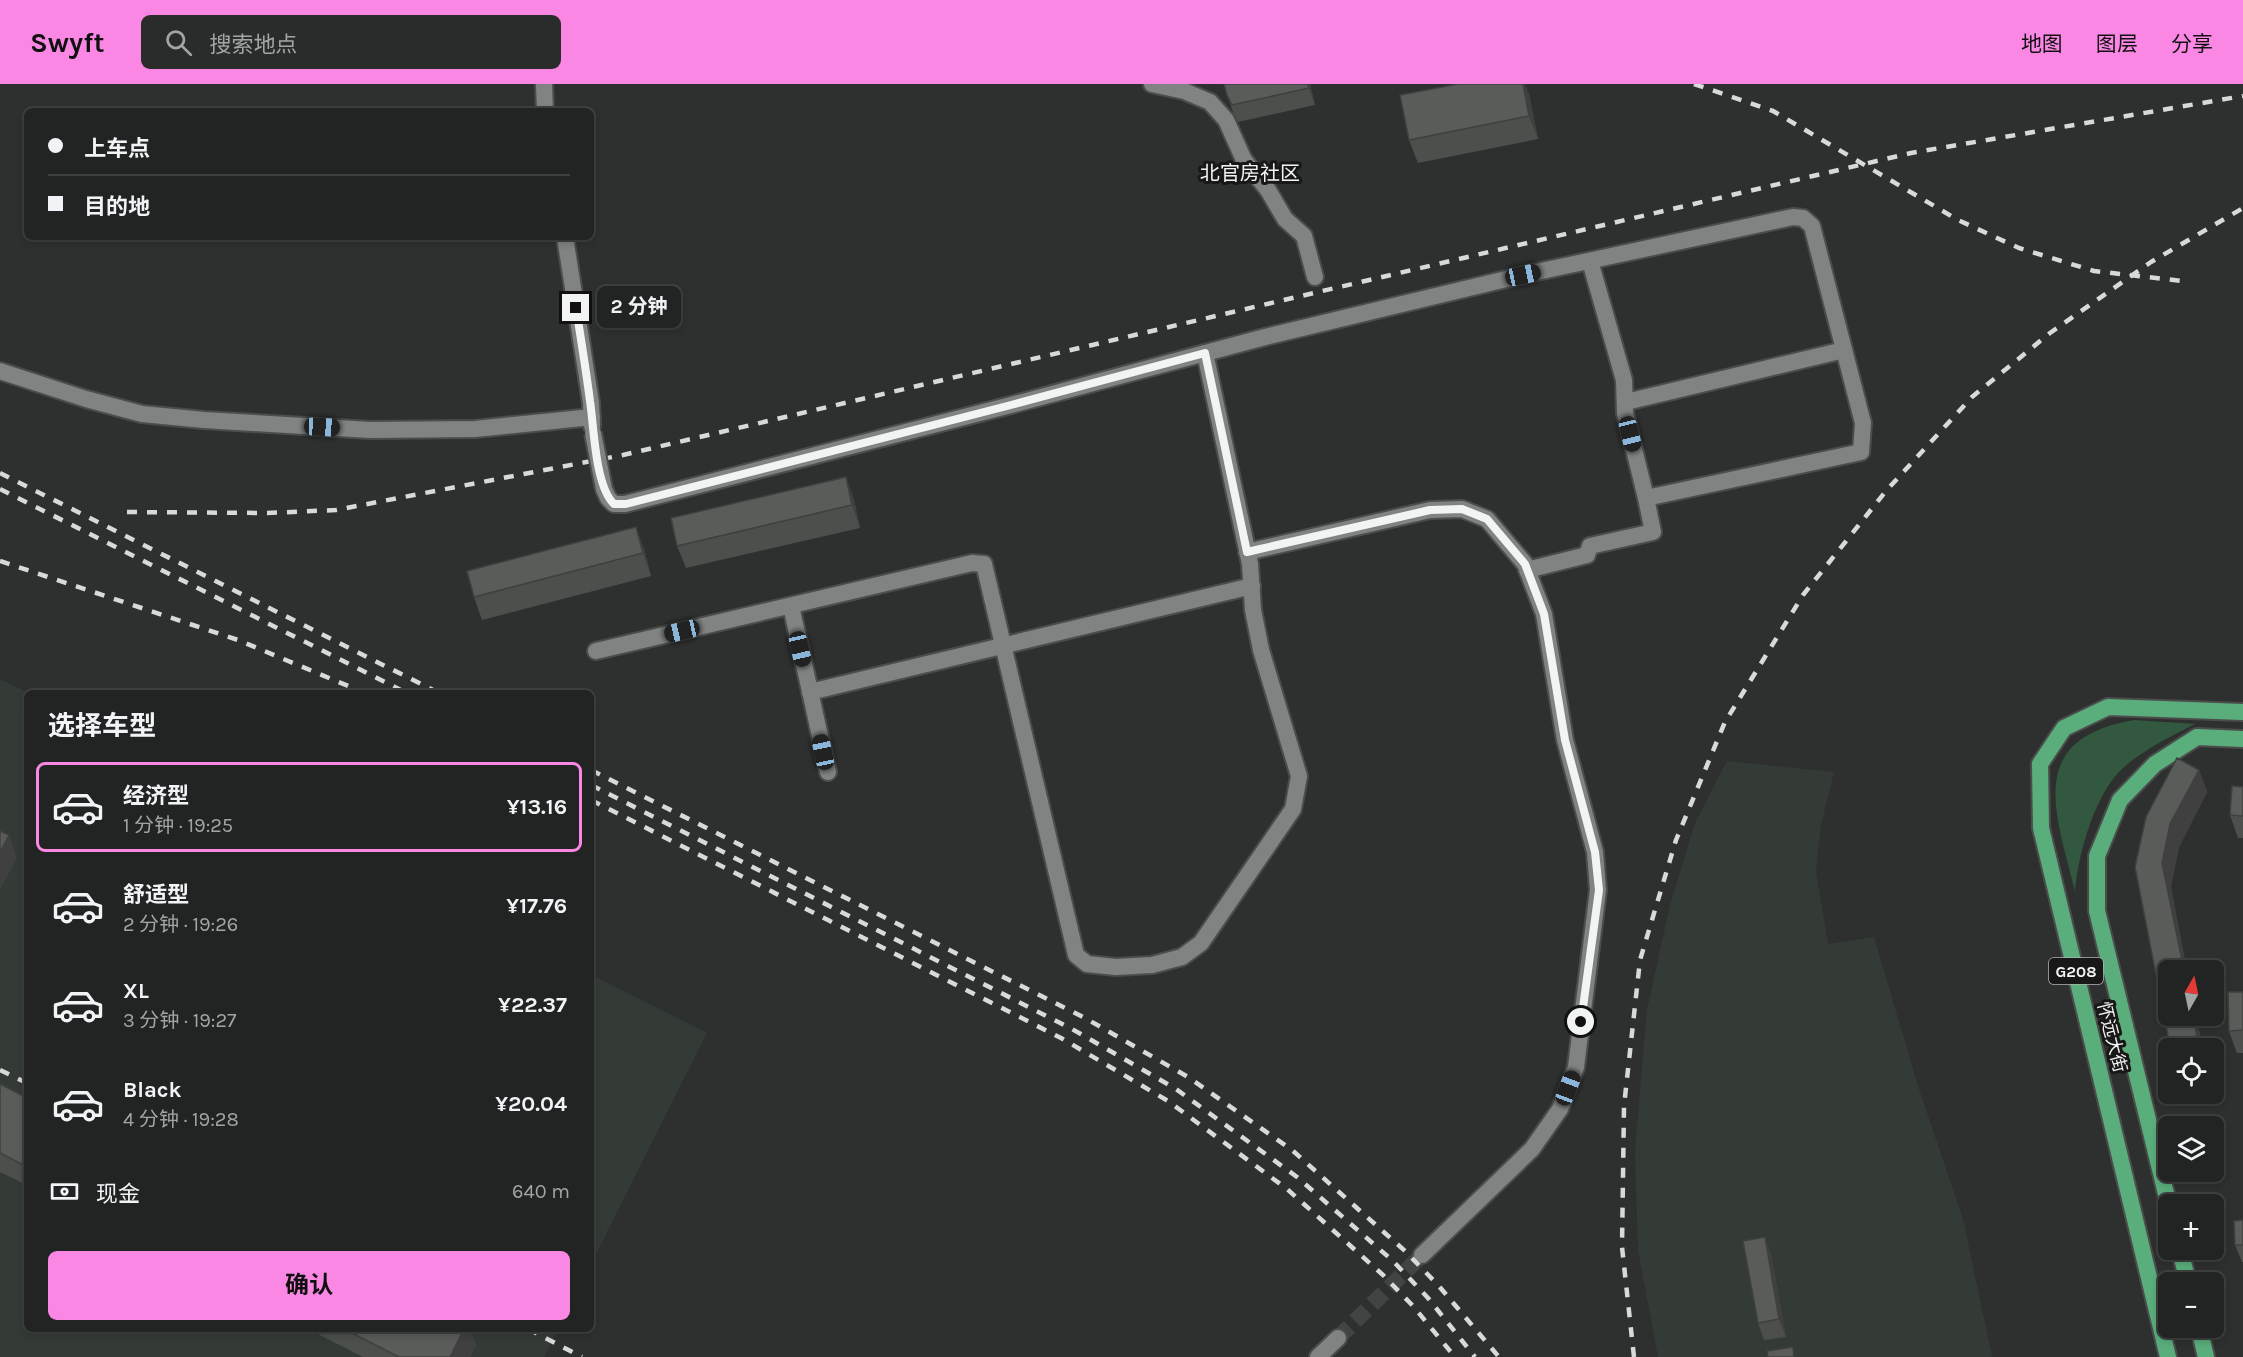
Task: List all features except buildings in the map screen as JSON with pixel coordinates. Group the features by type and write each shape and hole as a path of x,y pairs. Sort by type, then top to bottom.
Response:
{"highway":[{"name":"怀远大街","path":"2168,1357 2041,828 2040,764 2064,728 2108,707 2243,712"},
{"name":"怀远大街","path":"2166,1194 2097,912 2097,856 2120,800 2156,764 2196,736 2243,739"},
{"path":"2201,1338 2206,1357"}],"street":[{"path":"544,84 546,108"},
{"path":"1152,84 1184,91 1210,102 1226,120 1244,160 1268,190 1285,219 1304,236 1315,277"},
{"path":"565,240 592,425 604,489 614,504 626,504 1205,353 1523,275 1793,218 1803,218 1812,226 1863,423 1861,452 1646,498"},
{"path":"1527,570 1587,555 1590,546 1653,532 1625,413 1624,380 1590,261"},
{"path":"1626,402 1844,350"},
{"path":"596,651 972,563 984,564 1076,955 1087,964 1116,967 1152,965 1182,957 1201,942 1293,809 1299,776 1262,650 1253,610 1247,552 1205,353"},
{"path":"0,371 142,414 204,420 370,430 592,425"},
{"path":"1247,552 1430,510 1462,509 1487,519 1525,564 1544,614 1565,740 1595,852 1599,890 1576,1067 1560,1109 1532,1149 1422,1255"},
{"path":"810,692 1252,586"},
{"path":"791,606 828,772"},
{"path":"1318,1357 1338,1338"}],"shaded area":[{"path":"0,679 24,691 24,1332 556,1332 544,1357 0,1357"},
{"path":"1727,761 1834,772 1821,825 1816,872 1828,944 1874,937 1918,1086 1963,1219 1992,1357 1658,1357 1638,1250 1635,1150 1647,1010 1670,905 1695,823"},
{"path":"594,976 707,1033 594,1258"}],"green space":[{"path":"2134,720 2195,724 2140,755 2113,779 2096,808 2084,842 2075,891 2060,833 2056,807 2056,783 2062,761 2076,743 2099,730"}],"tunnel":[{"path":"1338,1338 1422,1255"}],"railway":[{"path":"1694,84 1773,111 1958,220 2019,248 2094,271 2182,281"},
{"path":"127,512 267,513 336,510 623,455 1911,153 2243,96"},
{"path":"1634,1357 1622,1247 1624,1106 1640,960 1676,840 1725,722 1803,595 1886,491 1972,397 2050,333 2151,262 2243,208"},
{"path":"0,473 433,690"},
{"path":"0,489 401,690"},
{"path":"0,561 238,640 358,690"},
{"path":"594,772 1085,1018 1188,1077 1292,1150 1405,1251 1438,1285 1499,1357"},
{"path":"594,787 1072,1029 1176,1089 1297,1177 1393,1261 1428,1298 1475,1357"},
{"path":"594,802 1061,1038 1168,1101 1287,1189 1383,1275 1413,1306 1455,1357"},
{"path":"0,1070 24,1082"},
{"path":"534,1332 582,1357"}],"district":[{"name":"北官房社区","path":"1250,173"}],"route":[{"path":"576,308 591,403 593,433 604,489 614,504 626,504 1205,353 1247,552 1430,510 1462,509 1487,519 1525,564 1544,614 1565,740 1595,852 1599,890 1581,1022"}]}
